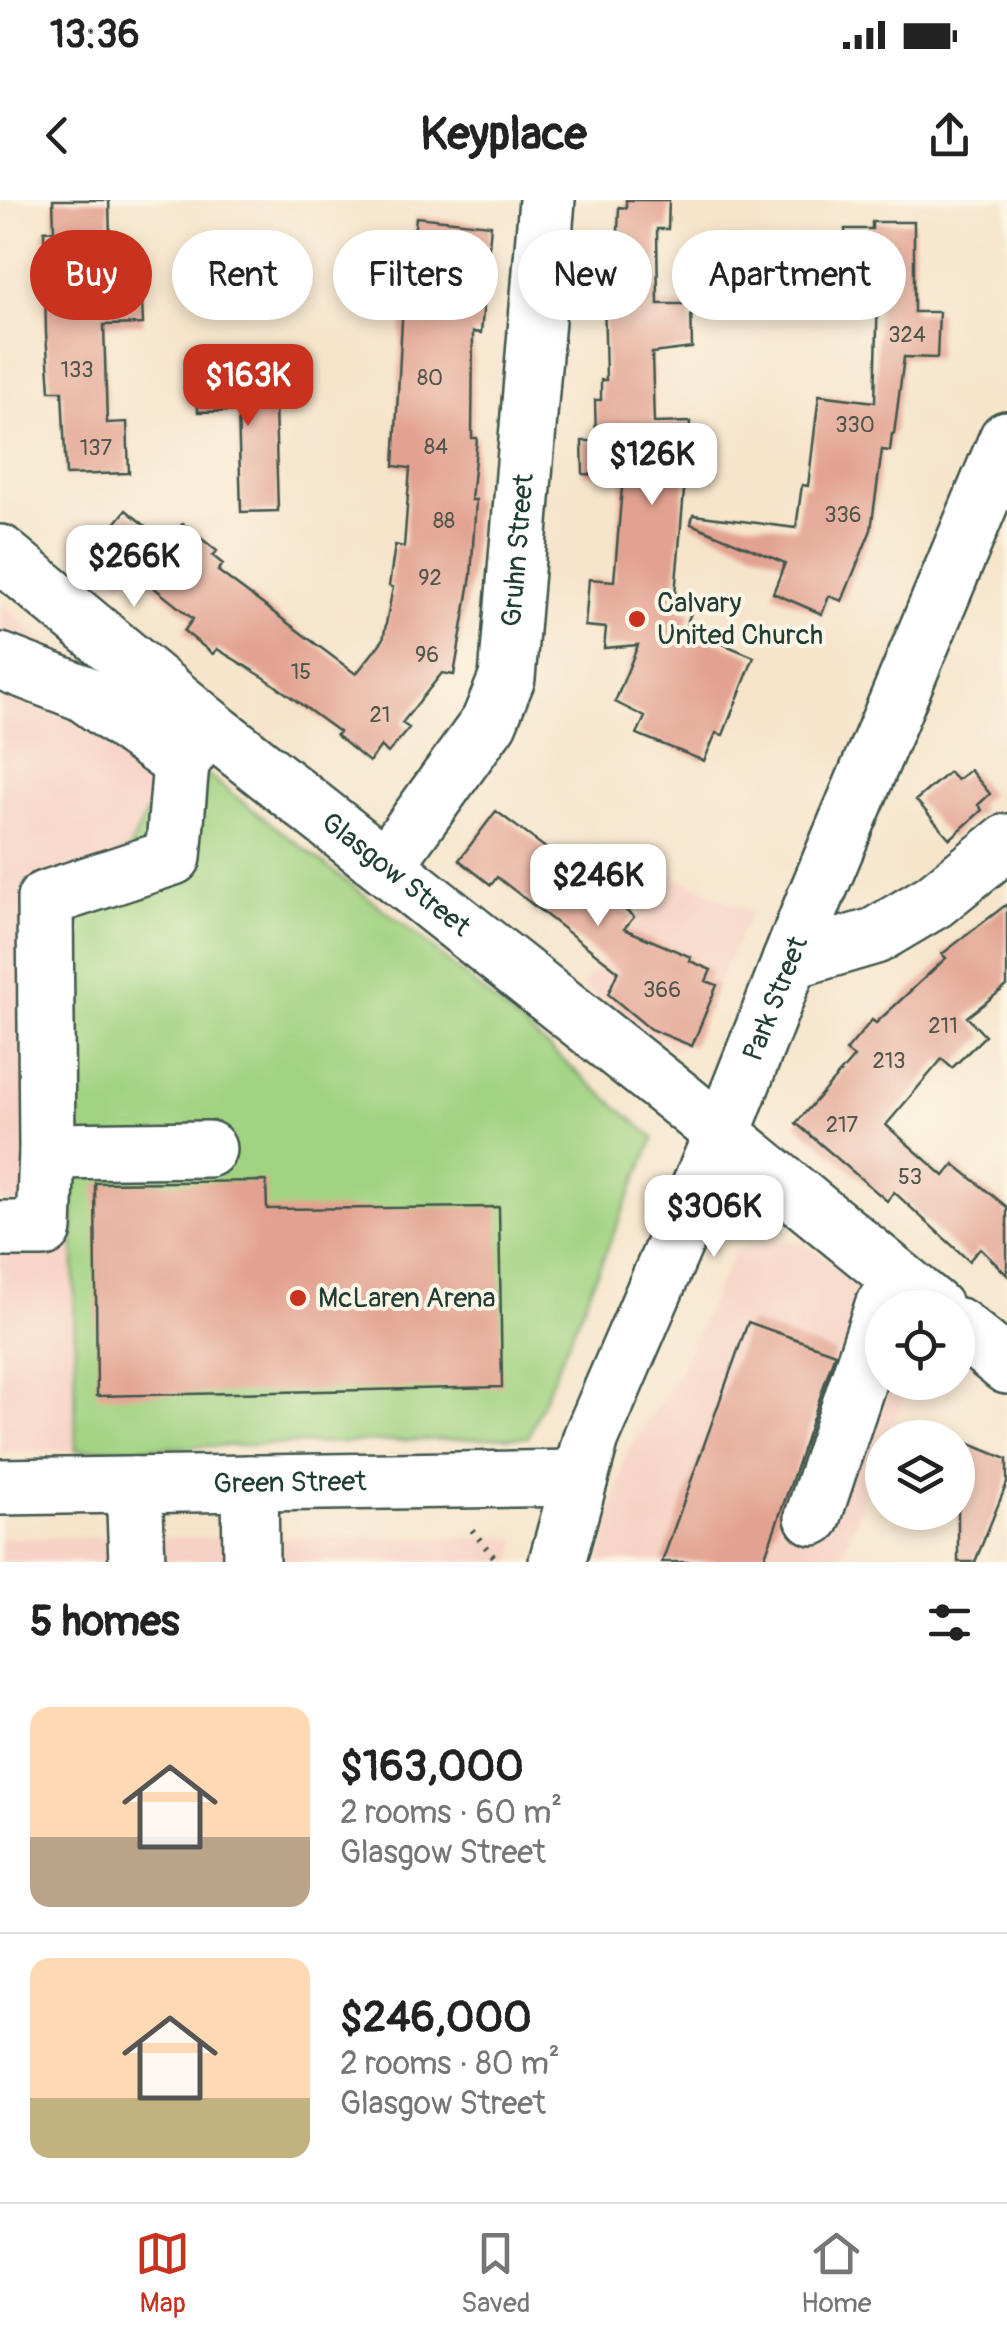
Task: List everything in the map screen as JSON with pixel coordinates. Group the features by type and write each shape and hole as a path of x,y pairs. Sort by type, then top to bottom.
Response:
{"street":[{"name":"Gruhn Street","path":"386,865 489,722 507,678 548,200"},
{"name":"Park Street","path":"557,1562 591,1438 722,1134 1007,438"},
{"name":"Glasgow Street","path":"0,553 194,744 386,865 913,1290"},
{"path":"0,661 84,693 194,744 174,857 45,899 44,1229 0,1230"},
{"path":"790,961 875,936 934,900 1007,842"},
{"path":"47,1152 208,1149"},
{"path":"975,1340 1007,1366"},
{"path":"813,1517 865,1360"},
{"name":"Green Street","path":"0,1488 580,1478"},
{"path":"250,1483 251,1562"},
{"path":"134,1485 137,1562"}],"path":[{"path":"472,1530 498,1562"}],"shaded area":[{"path":"0,604 176,751 128,852 70,881 76,1450 0,1451"},
{"path":"670,874 751,912 689,1044 674,1049 642,1031 583,985"},
{"path":"770,1239 805,1243 865,1290 865,1400 903,1400 895,1420 865,1420 865,1495 839,1562 600,1562 626,1454 678,1373 734,1252"},
{"path":"518,1538 512,1562 0,1562 0,1539"}],"green space":[{"path":"176,751 413,932 654,1138 528,1437 76,1450 70,880 128,852"}],"building":[{"path":"53,200 109,200 110,230 54,230"},
{"path":"626,200 669,200 668,229 657,229 658,304 672,304 672,320 691,320 692,348 652,353 654,423 690,422 674,606 691,613 685,628 754,657 723,735 716,733 704,761 637,734 645,717 615,702 638,645 604,648 606,628 585,626 589,579 614,581 623,476 583,474 582,441 596,441 595,400 601,400 601,380 606,380 605,320 652,320 652,230 618,230 619,207 626,208"},
{"path":"416,217 491,225 491,230 415,230"},
{"path":"872,222 914,222 914,312 939,312 937,358 904,357 894,434 890,451 882,450 871,530 842,601 829,596 822,614 773,593 785,563 691,524 693,515 796,528 802,485 808,486 819,395 875,402 877,320 906,320 906,230 845,230 872,229"},
{"path":"46,320 143,320 143,324 104,325 107,423 127,422 129,473 66,475 62,391 50,391"},
{"path":"402,320 482,320 481,333 473,332 472,438 477,438 471,500 476,500 471,576 454,675 442,673 402,723 409,728 388,753 381,746 369,762 336,735 339,732 265,678 217,649 213,654 184,631 193,619 132,570 123,582 90,555 126,510 164,541 183,524 217,551 213,556 223,564 218,571 356,674 383,640 393,587 389,586 395,545 404,547 410,468 394,466"},
{"path":"274,370 278,511 241,512 238,411 198,412 197,372"},
{"path":"970,770 990,794 978,805 982,810 950,839 916,800 949,772 957,780"},
{"path":"496,811 586,878 595,867 623,889 614,901 634,917 624,929 691,957 690,961 711,970 706,981 717,985 692,1046 650,1029 608,994 618,971 497,877 491,885 459,860"},
{"path":"1007,904 1007,986 967,1017 985,1036 952,1068 942,1059 886,1125 944,1176 954,1164 1007,1207 1007,1275 980,1248 969,1261 894,1192 887,1201 796,1123 854,1057 846,1051 872,1020 876,1023 946,958 942,954"},
{"name":"McLaren Arena","path":"266,1181 267,1209 499,1207 502,1387 97,1396 95,1183"},
{"path":"748,1322 835,1353 763,1562 662,1562"},
{"path":"975,1446 1007,1459 1007,1483 975,1562 958,1562 958,1530 975,1530"}],"place":[{"name":"Calvary United Church","path":"637,619"},
{"name":"McLaren Arena","path":"298,1298"}]}
